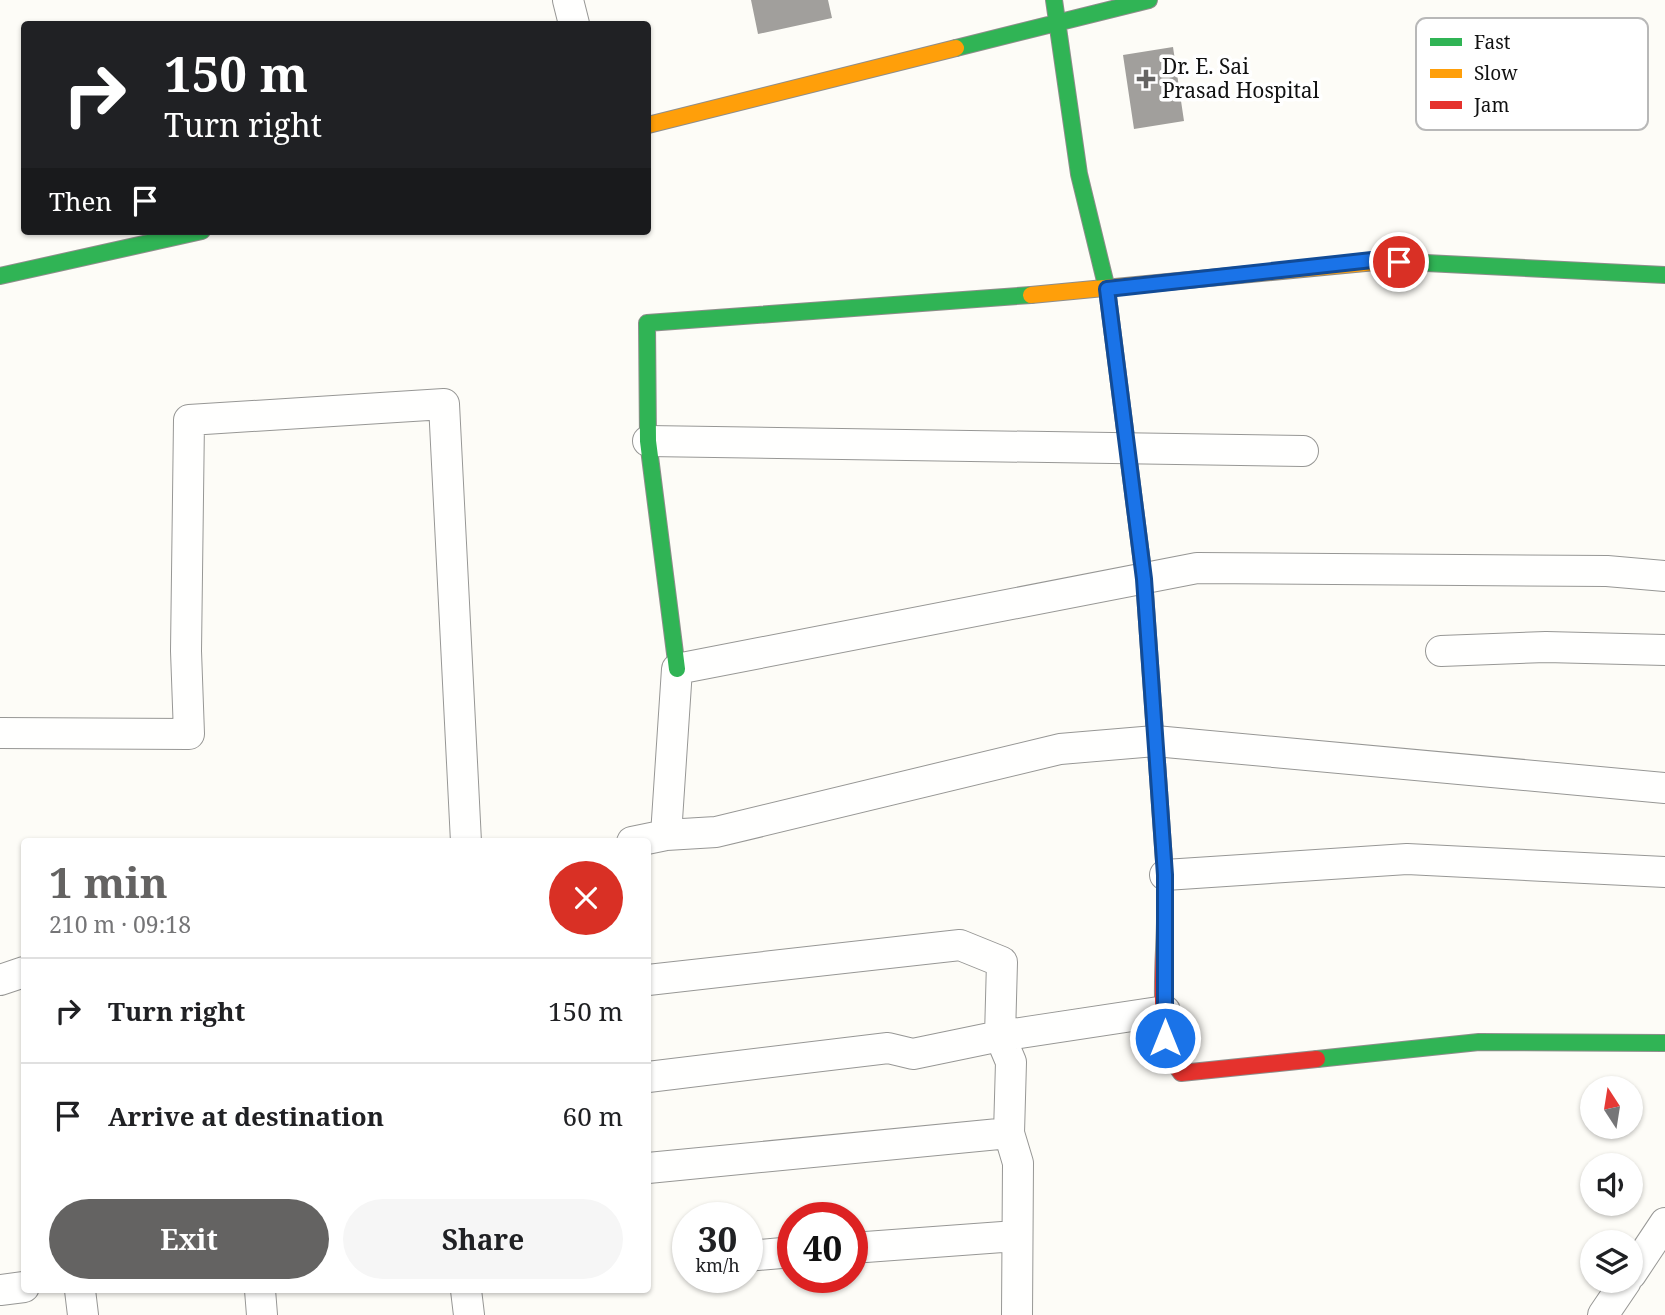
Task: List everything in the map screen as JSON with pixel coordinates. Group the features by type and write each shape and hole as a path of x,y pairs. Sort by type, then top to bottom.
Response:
{"street":[{"path":"568,0 573,21"},
{"path":"1054,0 1079,174 1107,289 1144,579 1165,875 1165,1038 1172,1063 1181,1073 1479,1042 1665,1043"},
{"path":"651,124 1149,0"},
{"path":"0,276 184,235"},
{"path":"666,835 677,669 648,441 648,323 1107,289 1372,260 1665,275"},
{"path":"0,733 189,734 186,651 189,420 444,404 466,838"},
{"path":"648,441 1128,450 1303,450"},
{"path":"677,669 1197,568 1607,571 1665,576"},
{"path":"1441,651 1546,647 1665,650"},
{"path":"651,838 716,832 1060,749 1155,741 1665,788"},
{"path":"1165,875 1408,859 1665,872"},
{"path":"651,980 960,945 1002,962 1000,1036 1011,1062 1009,1133 1018,1163 1017,1315"},
{"path":"0,980 21,973"},
{"path":"651,1077 888,1048 913,1054 1000,1036 1165,1011"},
{"path":"651,1168 1009,1133"},
{"path":"1643,1256 1665,1223"},
{"path":"868,1247 1016,1236"},
{"path":"0,1290 21,1287"},
{"path":"80,1293 83,1315"},
{"path":"261,1293 262,1315"},
{"path":"466,1293 470,1315"},
{"path":"1604,1315 1618,1293"}],"building":[{"path":"751,0 828,0 832,18 758,34"},
{"path":"1173,47 1184,121 1134,129 1123,55"}],"traffic: fast":[{"path":"1054,0 1079,174 1107,289 1144,579 1165,875 1165,919"},
{"path":"956,48 1149,0"},
{"path":"0,276 184,235"},
{"path":"1386,261 1665,275"},
{"path":"677,669 648,441 647,323 1031,295"},
{"path":"1317,1059 1479,1042 1665,1043"}],"traffic: slow":[{"path":"651,124 956,48"},
{"path":"1031,295 1386,261"}],"traffic: jam":[{"path":"1165,919 1164,1021 1167,1041 1181,1073 1317,1059"}],"place":[{"name":"Dr. E. Sai Prasad Hospital","path":"1146,79"}],"route":[{"path":"1165,1038 1165,875 1144,579 1107,289 1372,260 1399,262"}]}
